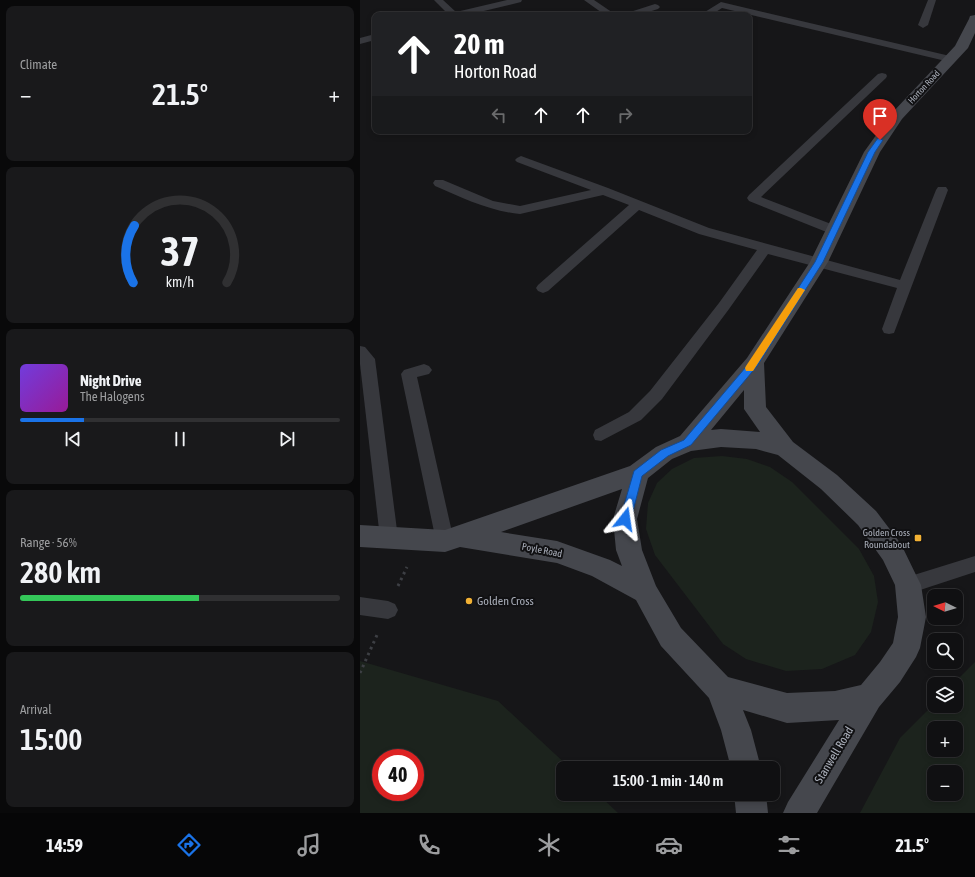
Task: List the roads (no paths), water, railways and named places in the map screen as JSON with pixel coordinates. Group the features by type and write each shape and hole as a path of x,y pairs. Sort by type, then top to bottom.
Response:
{"street":[{"name":"Horton Road","path":"688,442 754,363 819,262 872,152 897,116 960,48 975,18"},
{"path":"754,363 755,409 786,448"},
{"path":"744,761 736,730 720,689 671,637 644,592 629,550 625,519 638,474 664,453 688,442 721,438 756,440 786,448"},
{"name":"Stanwell Road","path":"786,448 829,482 867,518 892,552 908,585 912,617 906,648 890,672 869,697 799,813"},
{"name":"Poyle Road","path":"451,538 638,474"},
{"name":"Poyle Road","path":"360,536 389,538 451,538 557,552 601,568 644,592"},
{"path":"720,689 787,708 835,706 869,697"},
{"path":"751,801 752,813"}],"lane":[{"path":"438,0 451,12"},
{"path":"467,12 518,0"},
{"path":"588,0 606,12"},
{"path":"924,25 932,0"},
{"path":"710,12 721,5 751,12"},
{"path":"639,12 655,7"},
{"path":"752,12 950,59"},
{"path":"360,41 372,38"},
{"path":"834,230 753,198 882,76"},
{"path":"521,160 704,231 906,286"},
{"path":"439,183 509,210 520,210 604,192"},
{"path":"889,329 942,190"},
{"path":"543,288 637,205"},
{"path":"601,435 635,416 656,395 766,248"},
{"path":"360,352 367,359 389,538"},
{"path":"424,370 409,374 451,538"},
{"path":"908,585 975,564"},
{"path":"360,606 388,610"}],"place":[{"name":"Golden Cross Roundabout","path":"918,538"},
{"name":"Golden Cross","path":"469,601"}]}
